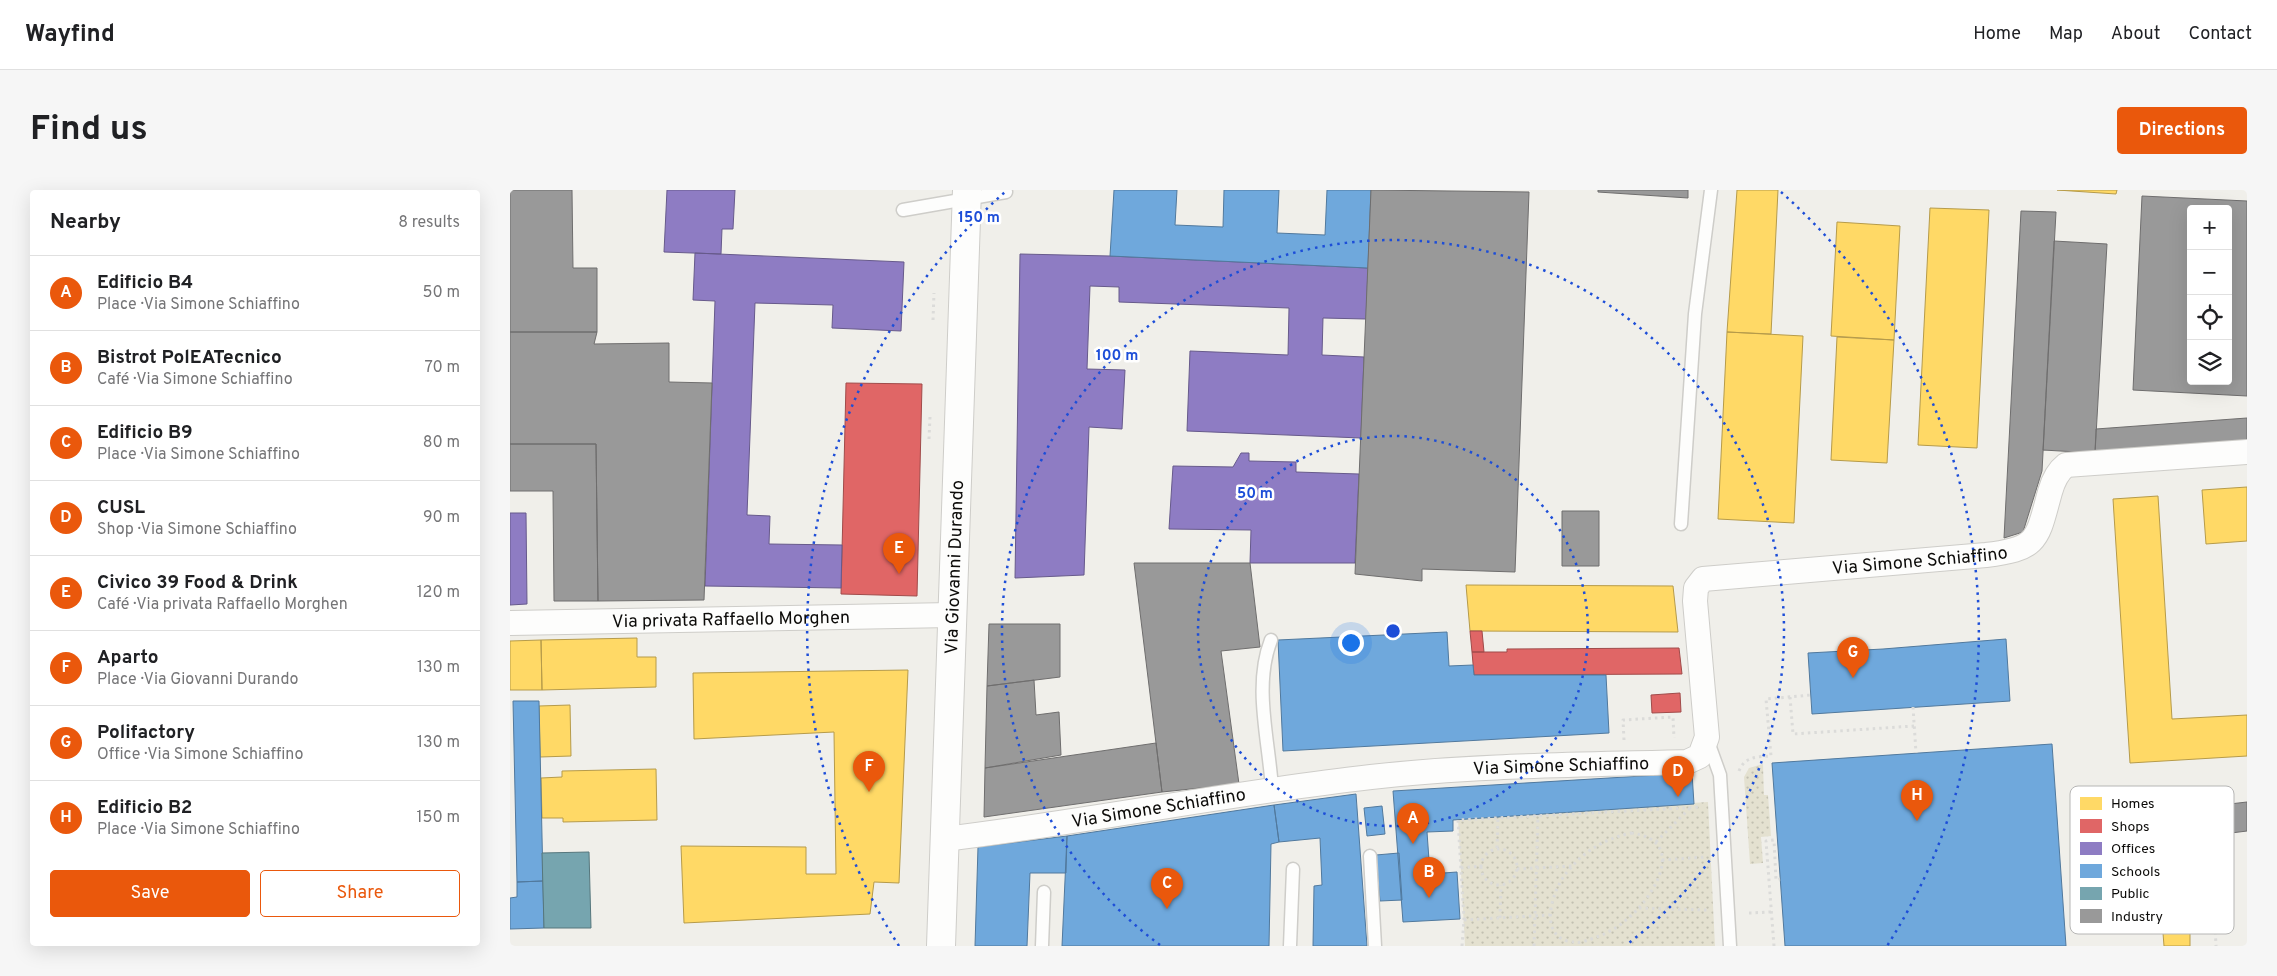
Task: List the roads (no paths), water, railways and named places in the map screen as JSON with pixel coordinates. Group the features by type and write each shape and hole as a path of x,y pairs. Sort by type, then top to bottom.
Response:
{"street":[{"name":"Via Giovanni Durando","path":"941,946 967,194"},
{"name":"Via Simone Schiaffino","path":"945,839 1272,789 1372,777 1482,769 1687,762 1700,756 1707,737 1695,601 1696,588 1703,579 2004,553 2017,550 2034,540 2038,533 2053,482 2060,470 2066,466 2247,452"},
{"name":"Via privata Raffaello Morghen","path":"510,623 952,615"}],"lane":[{"path":"1681,524 1695,314 1711,190"},
{"path":"903,210 967,194 1006,192"},
{"path":"1272,640 1264,658 1262,678 1272,789"},
{"path":"1707,737 1720,775 1730,946"},
{"path":"1370,856 1374,946"},
{"path":"1290,946 1293,868"},
{"path":"1042,946 1044,892"}],"place":[{"name":"Civico 39 Food & Drink","path":"899,574"},
{"name":"Polifactory","path":"1853,678"},
{"name":"Aparto","path":"869,792"},
{"name":"CUSL","path":"1678,797"},
{"name":"Edificio B2","path":"1917,821"},
{"name":"Edificio B4","path":"1413,844"},
{"name":"Bistrot PolEATecnico","path":"1429,898"},
{"name":"Edificio B9","path":"1167,909"}]}
